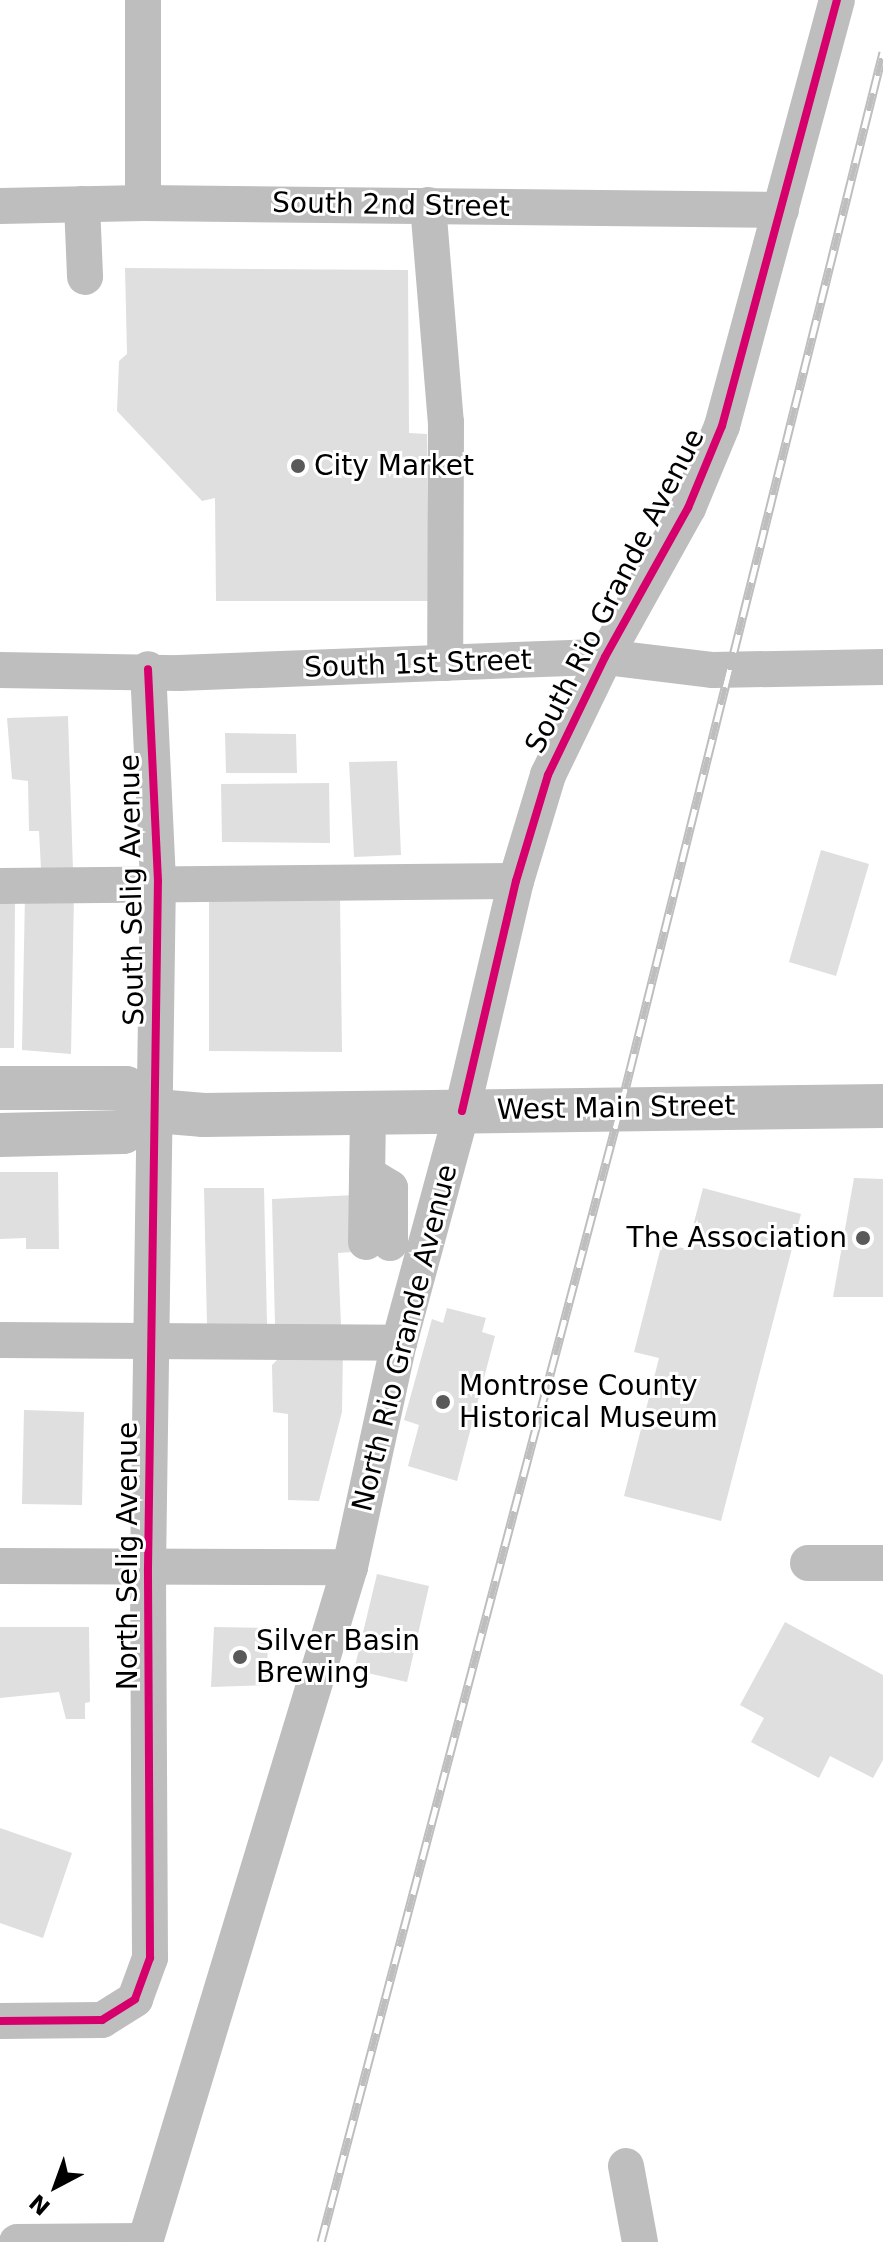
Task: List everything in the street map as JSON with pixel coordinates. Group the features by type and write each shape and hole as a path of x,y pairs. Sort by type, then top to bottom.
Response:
{"main road":[{"path":"0,1088 126,1088 156,1111 123,1132 0,1135"},
{"name":"West Main Street","path":"156,1111 204,1115 368,1110 883,1106"}],"street":[{"path":"143,0 143,203"},
{"name":"South Rio Grande Avenue","path":"462,1111 516,881 548,775 605,657 688,508 722,426 837,0"},
{"name":"South 2nd Street","path":"0,206 143,203 781,210"},
{"path":"82,204 85,277"},
{"path":"428,205 446,422 445,663"},
{"name":"South 1st Street","path":"0,670 148,669 179,673 605,657 713,670 883,667"},
{"name":"South Selig Avenue","path":"148,669 158,881 156,1111"},
{"path":"0,886 158,881 516,881"},
{"path":"368,1110 367,1174 390,1188 383,1245"},
{"name":"North Selig Avenue","path":"0,2021 102,2020 135,1999 150,1958 148,1568 156,1111"},
{"name":"North Rio Grande Avenue","path":"146,2242 350,1567 399,1343 383,1245 462,1111"},
{"path":"0,1340 151,1338 399,1343"},
{"path":"808,1563 883,1563"},
{"path":"0,1566 350,1567"},
{"path":"626,2166 640,2242"},
{"path":"17,2242 146,2242"}],"building":[{"name":"City Market","path":"125,268 408,270 409,433 427,434 429,601 216,601 215,498 202,501 117,411 119,361 127,354"},
{"path":"68,716 73,870 41,869 39,831 29,831 28,781 12,779 7,718"},
{"path":"225,733 296,734 297,773 226,773"},
{"path":"397,761 401,855 354,857 349,762"},
{"path":"329,783 330,843 222,842 221,784"},
{"path":"821,850 869,864 836,976 789,962"},
{"path":"74,893 71,1054 22,1050 25,894"},
{"path":"209,895 340,897 342,1052 209,1051"},
{"path":"0,899 15,899 14,1048 0,1048"},
{"path":"0,1172 58,1172 59,1249 26,1249 26,1238 0,1239"},
{"name":"The Association","path":"854,1178 883,1179 883,1297 833,1297"},
{"path":"204,1188 264,1188 267,1324 207,1325"},
{"path":"703,1188 801,1214 721,1521 624,1496 659,1358 634,1352 662,1243 687,1249"},
{"path":"355,1195 352,1252 338,1253 341,1325 275,1325 272,1199"},
{"name":"Montrose County Historical Museum","path":"447,1308 486,1318 482,1332 495,1336 457,1481 408,1466 419,1425 404,1420 432,1319 443,1323"},
{"path":"287,1350 343,1350 342,1412 319,1501 288,1500 288,1414 273,1412 272,1365"},
{"path":"24,1410 84,1412 82,1505 22,1504"},
{"path":"377,1574 429,1586 407,1682 354,1670"},
{"path":"785,1622 883,1675 883,1760 873,1778 830,1756 819,1778 751,1742 764,1718 740,1705"},
{"path":"0,1627 89,1627 90,1702 85,1703 85,1719 66,1719 59,1692 0,1698"},
{"name":"Silver Basin Brewing","path":"214,1627 268,1628 267,1685 211,1687"},
{"path":"0,1828 72,1853 43,1938 0,1923"}],"railway":[{"path":"321,2242 621,1106 883,52"}],"cycle path":[{"path":"462,1111 516,881 548,775 605,657 688,508 722,426 837,0"},
{"path":"0,2021 102,2020 135,1999 150,1958 148,1568 158,881 148,669"}],"place":[{"name":"City Market","path":"298,466"},
{"name":"The Association","path":"863,1238"},
{"name":"Montrose County Historical Museum","path":"443,1402"},
{"name":"Silver Basin Brewing","path":"240,1657"}]}
